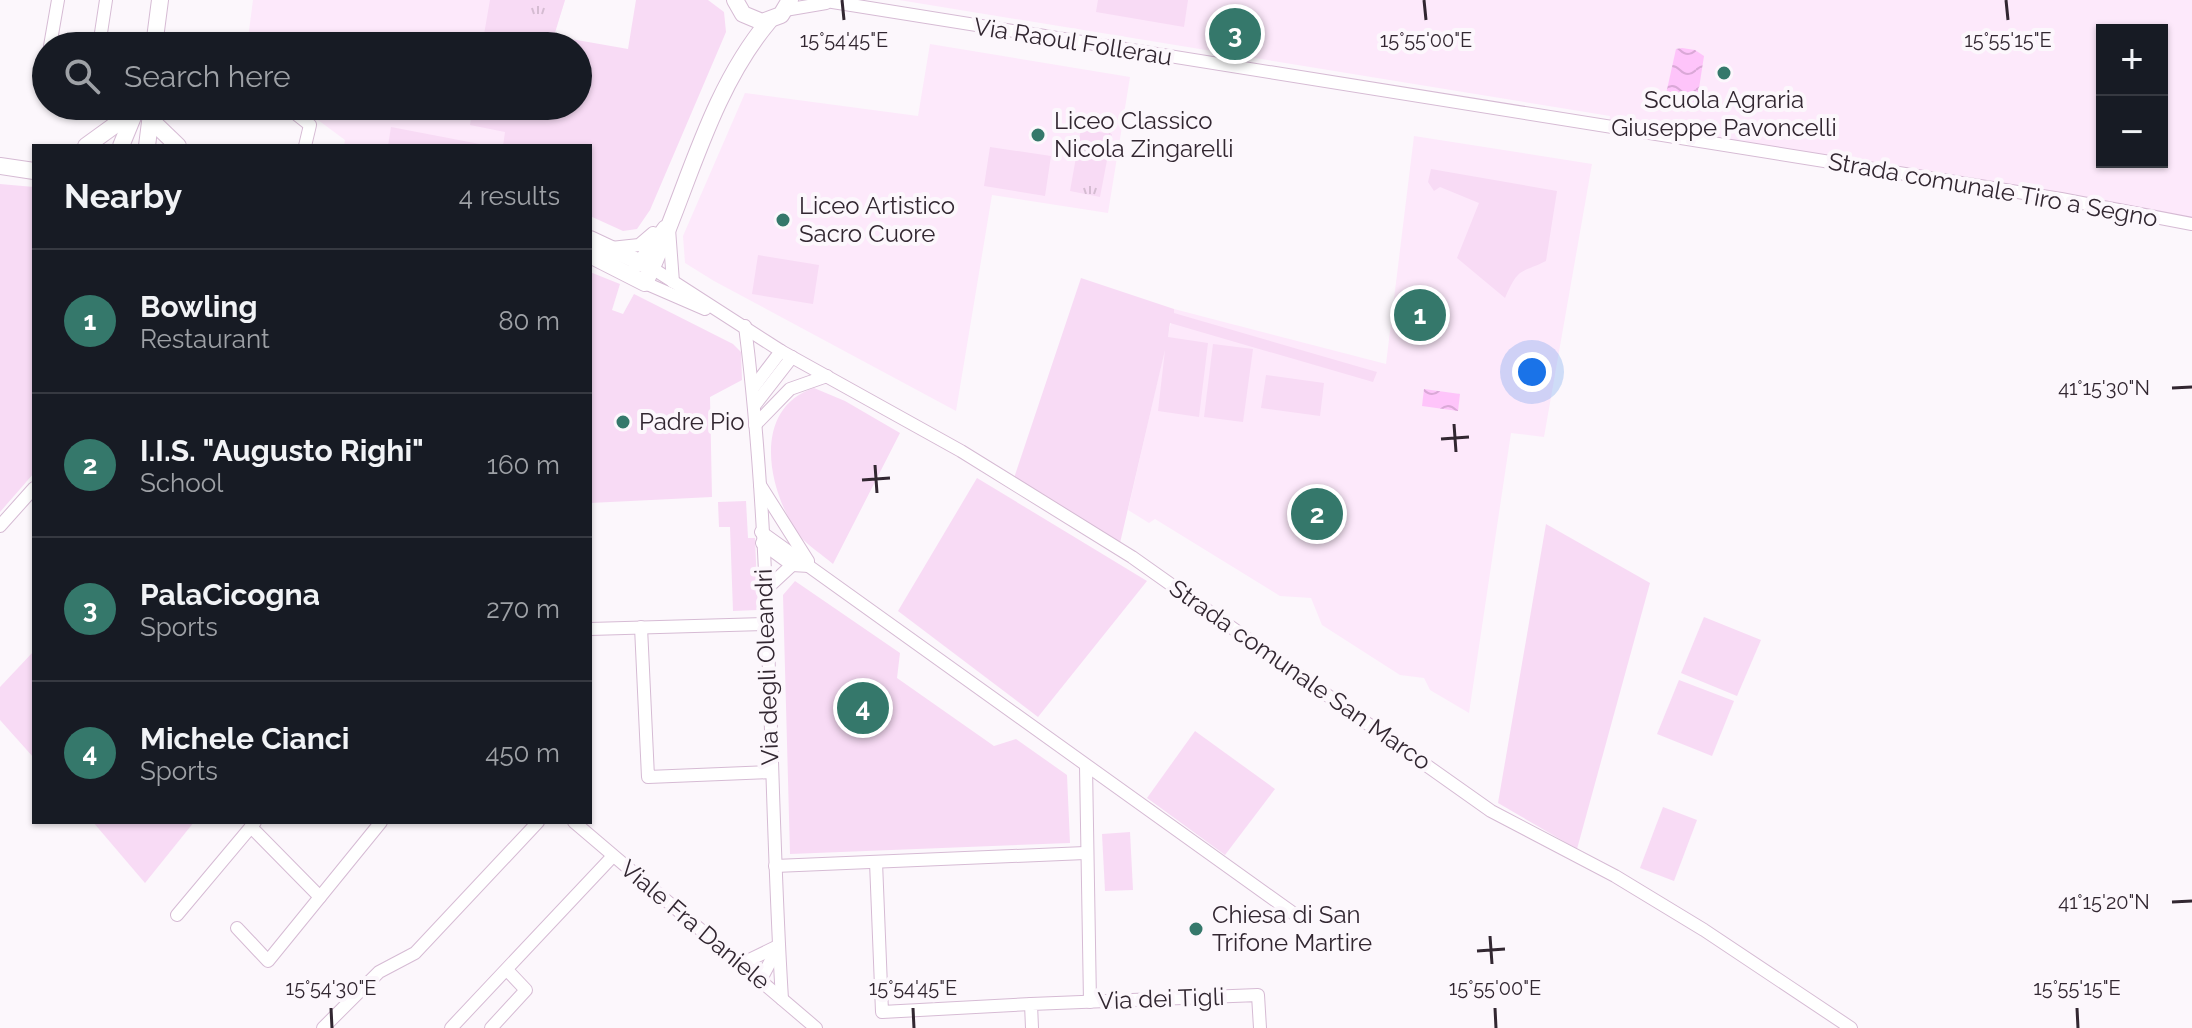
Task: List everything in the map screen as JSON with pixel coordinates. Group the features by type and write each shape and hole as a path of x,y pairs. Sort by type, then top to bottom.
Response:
{"street":[{"path":"52,32 58,0"},
{"path":"101,32 106,0"},
{"path":"156,32 160,0"},
{"name":"Via Raoul Follerau","path":"787,5 823,2 1604,127"},
{"path":"642,272 745,50 787,5"},
{"path":"739,7 755,21 769,21"},
{"path":"739,7 745,50"},
{"path":"89,144 119,120"},
{"path":"125,144 132,120"},
{"path":"147,144 151,120"},
{"path":"158,120 176,144"},
{"path":"304,120 310,125 305,144"},
{"name":"Strada comunale Tiro a Segno","path":"1604,127 2061,199 2192,224"},
{"path":"0,166 30,169"},
{"path":"611,248 639,245 668,221"},
{"path":"668,221 673,282"},
{"path":"592,240 611,248 642,272 745,326"},
{"path":"592,256 673,282 745,326"},
{"name":"Strada comunale San Marco","path":"745,326 787,354 961,451 1132,557 1491,811 1628,884 1851,1028"},
{"name":"Via degli Oleandri","path":"745,326 753,388 762,538 782,999"},
{"path":"753,388 787,354"},
{"path":"754,406 787,354"},
{"path":"755,425 790,389 827,376"},
{"path":"758,482 812,567"},
{"path":"0,526 32,490"},
{"path":"762,538 792,565 812,567"},
{"path":"762,538 812,567 1297,916"},
{"path":"764,591 792,565"},
{"path":"592,629 766,624"},
{"path":"641,627 648,777 772,772"},
{"path":"1086,766 1085,853 1090,1002"},
{"path":"177,915 253,824 320,897"},
{"path":"237,928 268,961 379,824"},
{"path":"323,1028 379,972 415,953 536,824"},
{"name":"Viale Fra Daniele","path":"576,824 816,1028"},
{"path":"775,866 1085,853"},
{"path":"451,1028 613,856"},
{"name":"Via dei Tigli","path":"876,862 882,1012 1258,995 1260,1028"},
{"path":"741,964 778,946"},
{"path":"760,981 778,946"},
{"path":"491,1028 526,990 507,970"},
{"path":"1031,1004 1032,1028"}],"shaded area":[{"path":"253,0 565,0 555,32 249,32"},
{"name":"Scuola Agraria Giuseppe Pavoncelli","path":"899,0 2192,0 2192,219 1609,124 1610,116"},
{"path":"930,44 1130,77 1108,213 992,195 956,411 685,263 683,236 745,93 918,116"},
{"path":"318,120 525,120 518,144 344,144 345,140"},
{"path":"1414,136 1592,164 1544,437 1511,433 1469,713 1430,690 1424,678 1400,675 1322,625 1311,598 1280,596 1155,519 1149,523 1128,510 1174,309 1386,364"}],"green space":[{"path":"490,0 565,0 555,32 484,32"},
{"path":"499,0 550,0 547,21 497,13"},
{"path":"636,0 708,0 724,12 726,32 650,210 637,229 623,231 592,217 592,144 503,144 505,132 470,125 471,120 592,120 592,43 628,49"},
{"path":"1098,0 1188,0 1184,27 1096,12"},
{"path":"391,127 480,144 388,144"},
{"path":"1081,129 1112,134 1100,197 1070,191"},
{"path":"990,147 1051,156 1045,196 984,186"},
{"path":"1431,169 1557,191 1546,261 1517,276 1505,298 1457,258 1479,203 1440,187 1434,191 1428,182"},
{"path":"0,184 32,187 32,475 0,512"},
{"path":"758,255 819,265 813,304 752,294"},
{"path":"592,273 620,284 612,310 623,314 634,294 733,344 741,352 742,380 710,397 712,497 592,503"},
{"path":"1081,278 1174,309 1174,313 1377,372 1373,382 1170,323 1168,337 1208,343 1199,417 1158,411 1165,350 1120,543 1014,478"},
{"path":"1213,344 1253,349 1243,422 1204,417"},
{"path":"1266,375 1324,383 1320,416 1261,408"},
{"path":"814,388 845,401 900,433 833,564 800,536 780,498 773,476 773,433 780,414 794,399"},
{"path":"977,478 1147,581 1038,717 898,611"},
{"path":"746,501 748,538 755,538 758,610 733,611 730,527 719,527 718,502"},
{"path":"1546,524 1650,583 1577,849 1498,803"},
{"path":"795,581 900,653 897,678 994,746 1016,739 1067,775 1070,843 790,854 783,595"},
{"path":"1704,617 1761,640 1737,696 1681,673"},
{"path":"32,653 32,756 0,720 0,687"},
{"path":"1679,680 1734,701 1712,756 1657,734"},
{"path":"1195,731 1275,789 1225,855 1147,798"},
{"path":"1663,807 1697,820 1674,881 1640,868"},
{"path":"95,824 192,824 145,883"},
{"path":"1130,832 1133,890 1105,891 1102,834"}],"water":[{"path":"1676,49 1695,50 1704,56 1697,101 1693,106 1670,101 1666,94"},
{"path":"1424,389 1460,394 1458,411 1422,406"}],"place":[{"name":"PalaCicogna","path":"1235,34"},
{"name":"Scuola Agraria Giuseppe Pavoncelli","path":"1724,73"},
{"name":"Liceo Classico Nicola Zingarelli","path":"1038,135"},
{"name":"Liceo Artistico Sacro Cuore","path":"783,220"},
{"name":"Bowling","path":"1420,315"},
{"name":"Padre Pio","path":"623,422"},
{"name":"I.I.S. \"Augusto Righi\"","path":"1317,514"},
{"name":"Michele Cianci","path":"863,708"},
{"name":"Chiesa di San Trifone Martire","path":"1196,929"}]}
